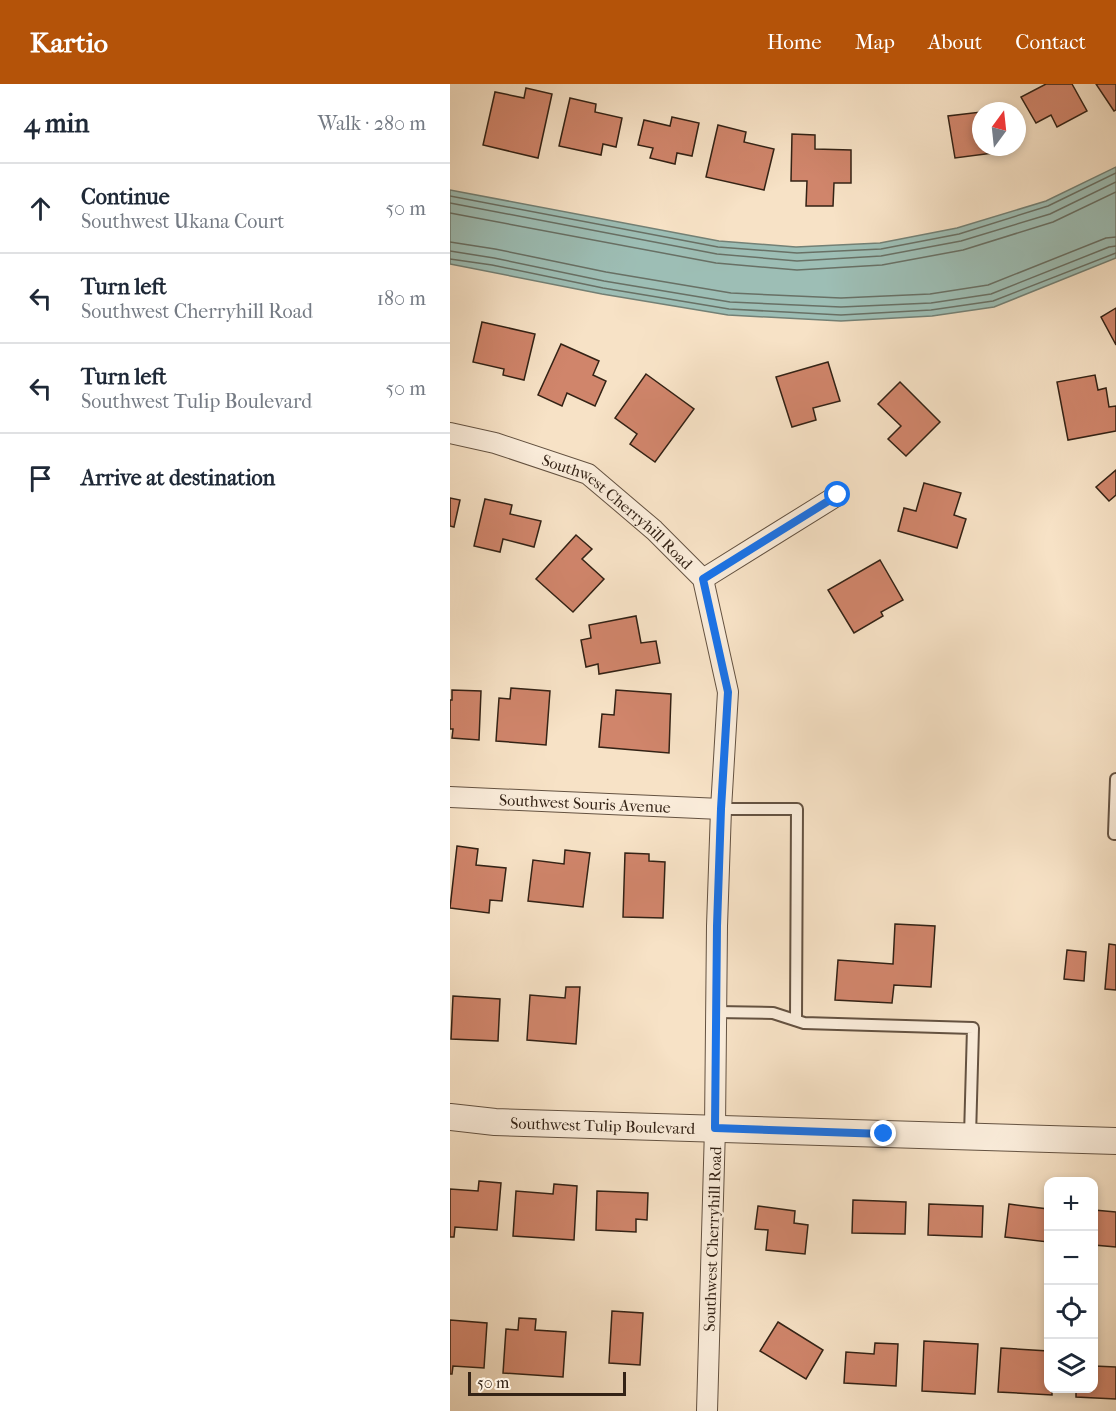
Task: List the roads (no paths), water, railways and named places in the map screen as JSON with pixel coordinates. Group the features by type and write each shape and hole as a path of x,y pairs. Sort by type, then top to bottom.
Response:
{"street":[{"name":"Southwest Cherryhill Road","path":"450,433 495,443 588,474 654,530 703,579 728,692 721,809 707,1411"},
{"path":"703,579 838,495"},
{"name":"Southwest Souris Avenue","path":"450,796 721,809"},
{"name":"Southwest Tulip Boulevard","path":"450,1117 495,1122 1116,1141"}],"lane":[{"path":"1116,779 1114,834 1116,834"},
{"path":"721,809 797,809 796,1020"},
{"path":"716,1012 773,1013 804,1023 973,1028 970,1136"}],"water":[{"path":"1116,167 1116,258 994,307 932,316 841,321 728,315 602,294 450,264 450,190 719,241 796,247 880,243 957,228 1046,201"}]}
